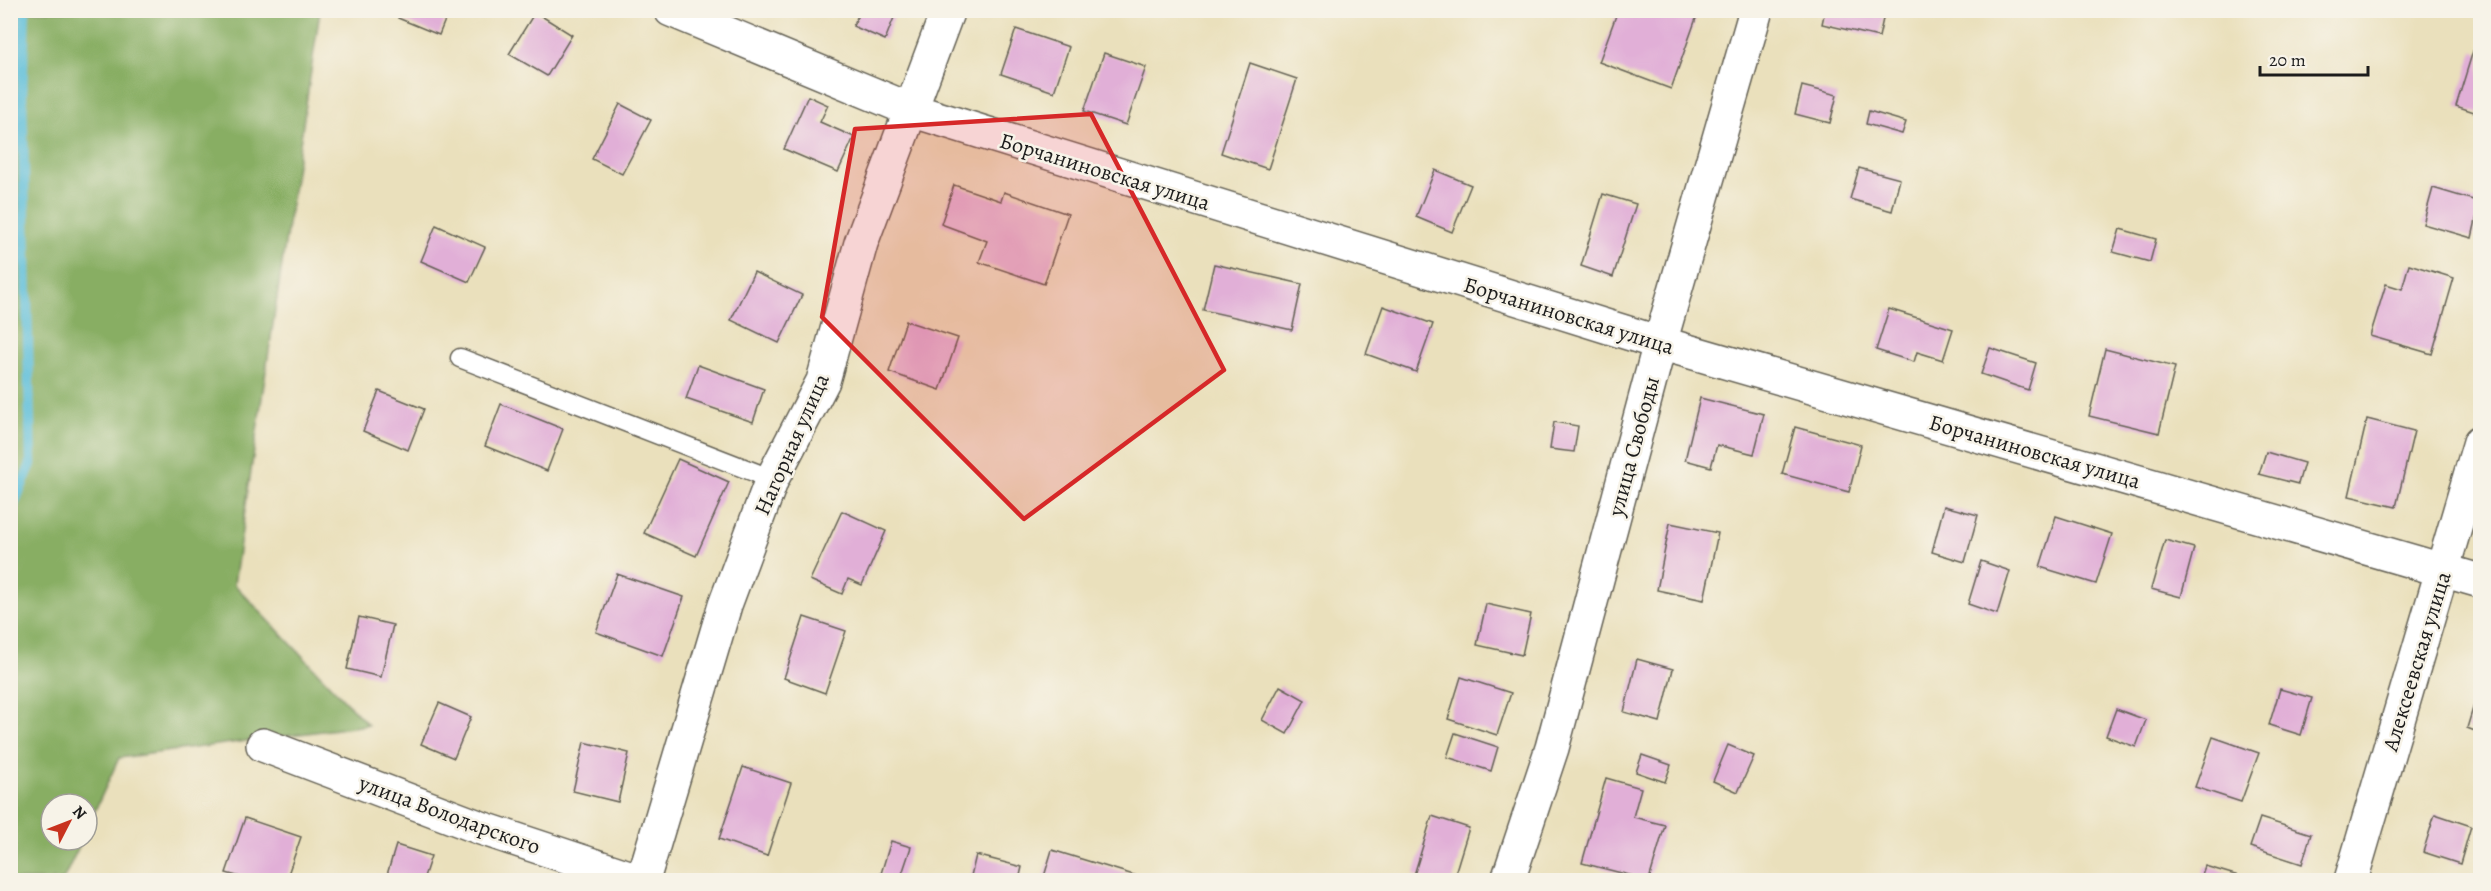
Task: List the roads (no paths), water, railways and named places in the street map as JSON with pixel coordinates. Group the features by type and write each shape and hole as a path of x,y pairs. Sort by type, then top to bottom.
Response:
{"street":[{"name":"Борчаниновская улица","path":"670,10 911,110 1660,343 2481,581"},
{"name":"Нагорная улица","path":"644,880 725,605 772,479 823,381 861,243 948,10"},
{"name":"улица Свободы","path":"1508,880 1552,748 1660,343 1756,10"},
{"name":"Алексеевская улица","path":"2351,880 2481,442"},
{"name":"улица Володарского","path":"263,745 481,828 638,880"}],"lane":[{"path":"460,358 772,479"}],"waterway":[{"path":"10,513 31,464 22,94 25,10"}]}
